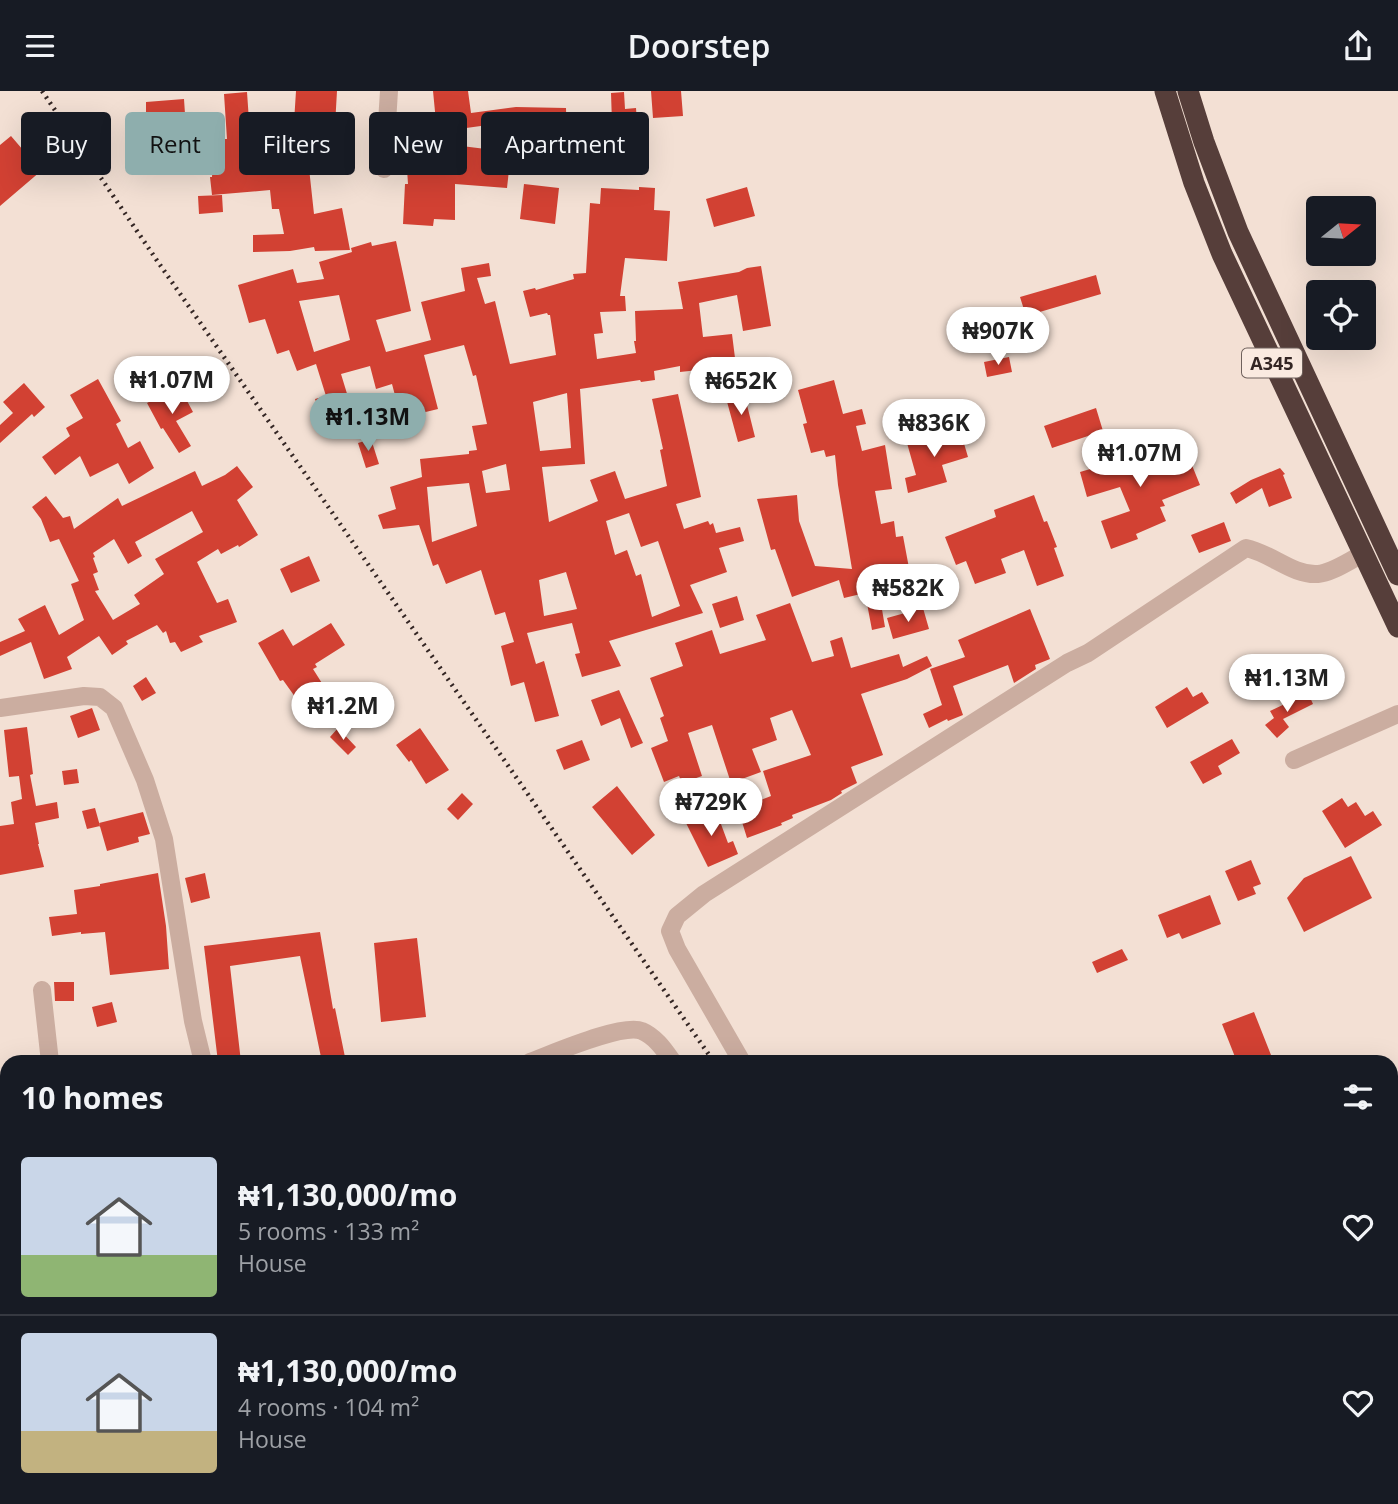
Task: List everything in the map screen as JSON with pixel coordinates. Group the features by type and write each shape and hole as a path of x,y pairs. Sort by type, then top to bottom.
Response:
{"highway":[{"name":"A345","path":"1166,91 1194,183 1222,254 1398,627"},
{"name":"A345","path":"1188,91 1238,232 1398,575"}],"street":[{"path":"388,112 389,91"},
{"path":"738,1055 677,949 670,931 677,916 704,894 1067,663 1088,653 1246,548 1262,551 1302,573 1320,574 1363,554"},
{"path":"0,708 84,696 100,697 114,708 145,780 164,839 201,1055"},
{"path":"1294,760 1398,714"},
{"path":"42,990 49,1055"},
{"path":"549,1055 603,1035 641,1030 659,1043 668,1055"}],"building":[{"path":"296,91 337,91 336,112 295,112"},
{"path":"433,91 468,91 471,113 516,107 566,108 566,112 481,112 481,126 467,128 467,112 435,112"},
{"path":"651,91 681,91 683,116 653,118"},
{"path":"247,92 248,112 239,112 239,175 310,175 314,214 342,208 350,250 315,251 314,247 253,252 253,235 284,234 279,209 272,209 270,190 212,195 210,177 225,175 227,139 224,94"},
{"path":"624,92 625,109 636,108 636,112 612,112 611,93"},
{"path":"184,99 185,112 146,112 146,102"},
{"path":"11,136 21,148 21,175 36,175 0,206 0,145"},
{"path":"467,147 481,148 481,175 508,175 507,188 455,184 455,220 434,219 433,226 403,224 405,184 408,184 407,175 467,175"},
{"path":"524,184 559,188 555,224 520,219"},
{"path":"639,187 655,188 654,210 670,211 667,261 625,258 620,296 625,296 626,311 600,312 603,333 594,334 597,359 636,353 635,311 683,309 678,282 739,272 747,268 761,266 771,326 743,331 737,295 699,303 703,337 732,334 736,366 680,372 680,366 654,371 655,380 580,389 585,464 542,467 549,522 598,501 590,480 615,471 625,499 667,486 660,450 663,449 652,399 678,394 701,497 676,504 684,529 708,521 710,525 713,523 716,533 740,527 744,541 719,548 727,572 690,585 703,613 609,641 621,666 582,677 575,654 580,653 572,623 527,633 536,664 544,661 559,716 535,722 524,682 511,686 501,646 514,642 505,612 495,615 481,570 446,584 438,564 433,566 419,525 383,529 378,515 396,509 390,487 422,477 420,459 469,454 469,451 477,450 472,426 487,424 476,375 473,376 464,345 424,355 438,409 401,418 392,384 376,389 370,366 341,374 352,410 323,420 315,399 326,396 316,364 297,371 289,350 277,354 265,319 249,323 238,285 293,269 297,283 324,279 319,262 352,252 351,248 371,242 372,246 396,241 411,311 376,320 386,352 431,340 421,302 465,291 461,268 489,263 491,276 477,278 485,304 495,301 510,364 556,355 550,315 547,313 530,317 523,291 574,279 573,274 586,273 590,203 600,204 601,188 639,190","holes":["339,295 350,340 314,352 299,301","567,393 571,448 540,451 533,402","506,464 510,490 486,493 482,471","469,483 477,526 432,542 427,487","629,513 641,547 658,541 680,606 652,617 641,574 636,576 627,550 615,555 606,521","566,572 577,609 544,616 539,580"]},
{"path":"747,187 755,216 714,227 706,199"},
{"path":"222,195 223,212 199,214 198,196"},
{"path":"1096,275 1101,294 1026,316 1020,297"},
{"path":"1009,357 1012,372 987,377 984,362"},
{"path":"98,379 121,421 116,424 128,448 140,441 154,468 129,484 118,463 90,477 80,456 55,475 42,457 70,436 66,428 83,418 70,395"},
{"path":"834,380 843,414 862,409 866,424 856,426 862,451 885,445 892,489 875,491 881,524 894,521 896,537 903,536 912,584 879,592 885,627 872,630 865,593 844,598 839,580 792,597 775,549 771,550 757,499 797,495 799,521 815,566 852,569 835,455 826,457 824,450 811,453 803,424 807,423 798,390"},
{"path":"24,383 45,407 34,417 32,414 0,443 0,425 13,413 3,402"},
{"path":"179,386 193,412 176,421 191,446 179,453 163,428 161,429 147,403"},
{"path":"744,393 755,437 738,442 726,398"},
{"path":"1096,408 1103,431 1052,448 1044,426"},
{"path":"960,430 968,457 942,465 947,482 908,493 905,478 916,475 907,443"},
{"path":"371,439 379,464 366,468 358,443"},
{"path":"1153,442 1160,458 1185,448 1200,485 1162,500 1165,506 1160,507 1166,521 1136,534 1138,539 1111,549 1101,521 1130,511 1120,487 1087,497 1080,472 1121,460 1120,455"},
{"path":"237,466 253,487 237,500 258,535 221,554 218,549 197,562 217,603 228,599 237,622 199,636 203,642 181,652 175,642 170,643 166,631 163,633 157,625 126,641 128,644 112,655 99,636 67,657 72,669 44,679 31,642 0,656 0,642 25,631 18,619 45,605 59,635 84,620 71,584 79,581 59,539 50,542 41,519 32,507 46,496 63,518 70,516 74,529 118,498 122,506 195,471 202,486","holes":["192,511 203,532 155,559 164,574 134,595 140,604 113,620 95,591 99,590 93,574 98,572 93,553 114,539 128,564 142,556 135,542"]},
{"path":"1280,468 1285,474 1283,475 1292,498 1269,507 1262,488 1236,504 1230,493 1251,480"},
{"path":"1034,495 1057,547 1054,548 1064,576 1037,586 1024,550 1001,559 1006,573 975,584 966,561 956,565 945,537 996,517 994,510"},
{"path":"1224,522 1231,541 1199,553 1191,535"},
{"path":"309,556 320,581 291,593 280,569"},
{"path":"737,596 744,620 720,628 712,604"},
{"path":"790,603 812,662 834,656 830,641 842,637 851,668 899,654 903,667 927,656 932,666 907,679 861,694 883,755 851,767 857,783 831,800 792,815 793,818 781,823 782,825 747,838 738,809 771,796 763,771 811,755 792,710 770,718 777,740 752,749 761,772 731,783 712,725 688,733 702,776 682,783 679,776 664,782 651,748 668,741 660,718 664,716 650,678 683,666 675,643 712,630 720,654 766,640 756,615"},
{"path":"923,608 929,629 893,639 887,618"},
{"path":"1030,609 1050,659 1035,665 1036,669 1014,683 1008,665 953,686 963,715 929,728 923,714 942,705 930,669 965,657 958,640"},
{"path":"331,623 345,645 315,664 317,667 313,669 332,699 308,715 283,680 280,681 258,643 283,629 293,646"},
{"path":"146,677 156,693 142,701 133,686"},
{"path":"1187,687 1193,697 1202,692 1209,703 1167,728 1155,707"},
{"path":"619,690 643,743 631,748 620,718 601,726 591,700"},
{"path":"1308,693 1313,704 1283,719 1289,727 1277,738 1265,725 1274,718 1270,711"},
{"path":"92,708 100,730 78,738 70,716"},
{"path":"27,727 33,774 30,775 36,806 57,802 59,818 35,823 44,867 0,875 0,826 14,824 11,802 22,799 19,776 9,777 4,730"},
{"path":"338,728 356,747 348,755 330,737"},
{"path":"420,728 449,770 426,784 411,760 409,762 396,745"},
{"path":"1232,739 1240,753 1218,766 1222,774 1203,784 1190,762"},
{"path":"582,740 590,760 564,770 556,750"},
{"path":"77,769 79,783 64,785 62,771"},
{"path":"617,786 655,835 632,855 592,807"},
{"path":"462,793 473,804 458,820 447,809"},
{"path":"1342,798 1348,807 1356,802 1365,816 1373,811 1382,825 1345,848 1322,811"},
{"path":"95,808 100,826 87,829 82,811"},
{"path":"715,808 728,843 733,841 738,854 708,867 686,823"},
{"path":"143,812 150,834 138,837 139,842 107,851 99,823"},
{"path":"1351,856 1372,898 1304,932 1287,898 1304,878"},
{"path":"1251,860 1261,884 1253,887 1256,894 1238,901 1225,871"},
{"path":"158,873 169,969 110,975 105,932 52,936 49,917 77,914 74,890"},
{"path":"205,873 210,898 191,903 185,878"},
{"path":"1210,895 1221,924 1182,939 1179,933 1167,938 1158,915"},
{"path":"320,932 333,1009 335,1008 345,1055 321,1055 300,956 230,966 240,1055 217,1055 204,946"},
{"path":"417,938 426,1017 381,1022 374,943"},
{"path":"1122,949 1128,960 1097,973 1092,962"},
{"path":"54,982 74,982 74,1001 55,1001"},
{"path":"112,1002 117,1022 97,1027 92,1007"},
{"path":"1254,1012 1271,1055 1234,1055 1222,1024"}],"railway":[{"path":"42,91 709,1055"}]}
